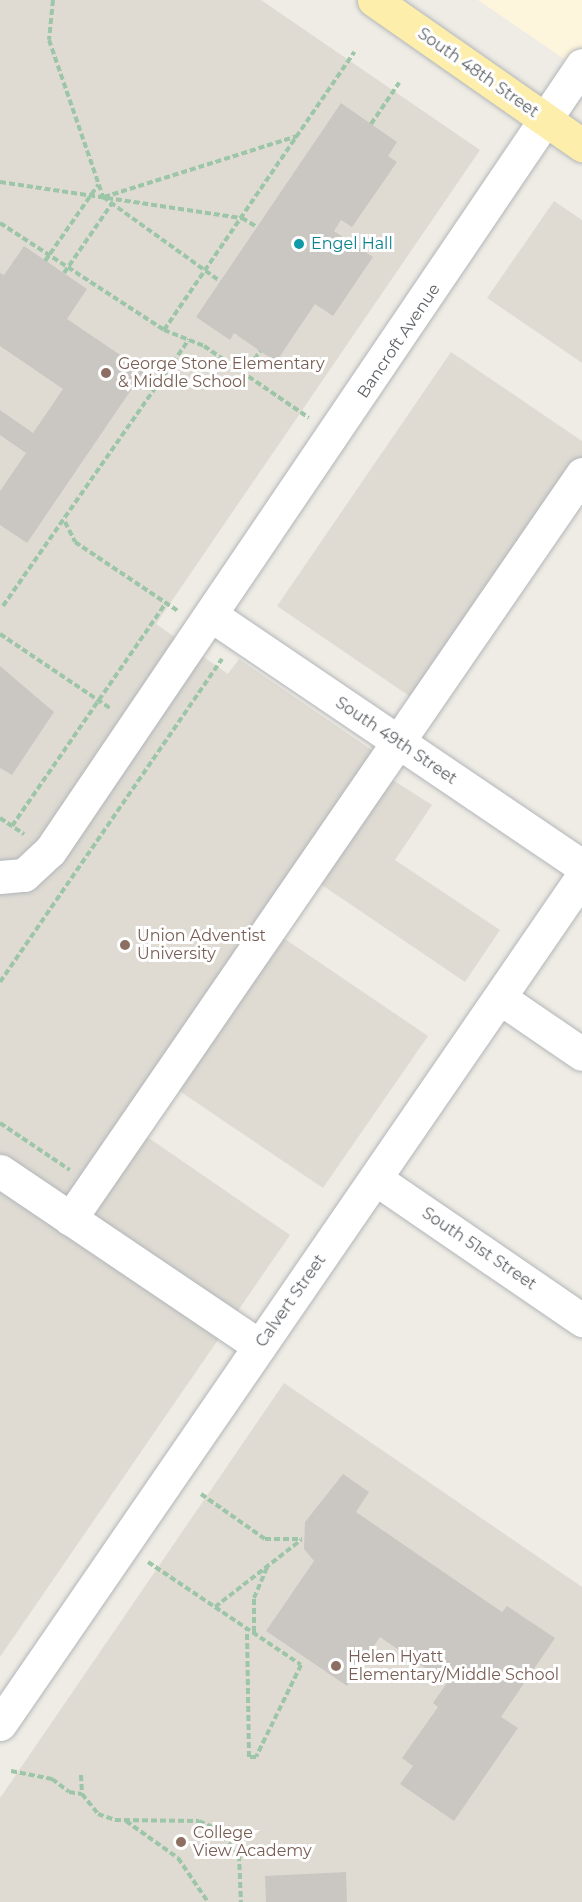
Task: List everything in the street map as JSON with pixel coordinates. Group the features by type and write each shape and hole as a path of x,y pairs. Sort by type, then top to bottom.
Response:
{"main road":[{"name":"South 48th Street","path":"374,0 582,144"}],"street":[{"name":"Bancroft Avenue","path":"0,877 24,875 39,866 517,168 545,120 582,65"},
{"path":"70,1219 582,474"},
{"name":"South 49th Street","path":"206,622 398,742 582,866"},
{"name":"Calvert Street","path":"1,1721 582,877"},
{"path":"500,998 582,1054"},
{"path":"0,1171 259,1346"},
{"name":"South 51st Street","path":"376,1179 582,1320"}],"path":[{"path":"53,0 49,40 103,197"},
{"path":"164,330 354,52"},
{"path":"371,124 399,83"},
{"path":"103,197 297,136"},
{"path":"0,182 103,197 114,201 242,218 256,227"},
{"path":"45,261 99,184"},
{"path":"64,273 121,192"},
{"path":"114,201 220,281"},
{"path":"0,223 164,330 189,339 244,374 334,436"},
{"path":"3,606 65,522 189,339"},
{"path":"244,374 260,351"},
{"path":"0,982 229,648 206,622 166,603 75,542 65,522"},
{"path":"12,826 101,703 166,603"},
{"path":"0,634 135,726"},
{"path":"0,1123 93,1185"},
{"path":"201,1494 265,1539 302,1539 215,1607"},
{"path":"123,1545 247,1628 301,1665 255,1757 249,1757 247,1628"},
{"path":"254,1633 254,1598 268,1566"},
{"path":"11,1771 44,1776 82,1794 98,1814 126,1820 199,1821 217,1829 239,1855 241,1902"},
{"path":"81,1775 82,1794"},
{"path":"126,1820 177,1858 208,1902"}],"shaded area":[{"name":"Union Adventist University","path":"0,0 261,0 480,150 156,624 228,674 239,659 379,755 143,1134 290,1235 0,1657"},
{"path":"478,0 582,0 582,71 579,69"},
{"path":"554,201 582,220 582,363 487,298"},
{"path":"451,352 582,441 582,461 418,702 277,606"},
{"path":"388,777 432,805 395,860 500,930 465,982 316,881"},
{"name":"Union Adventist University","path":"279,935 428,1036 323,1188 175,1088"},
{"name":"Helen Hyatt Elementary/Middle School","path":"284,1383 582,1587 582,1902 0,1902 0,1798"}],"building":[{"name":"Engel Hall","path":"341,103 397,142 388,156 397,162 352,227 341,220 334,231 373,257 333,316 315,304 276,362 234,333 230,340 196,317"},
{"path":"24,246 87,289 67,319 144,371 27,543 0,525 0,491 26,453 0,435 0,410 33,433 63,389 0,346 0,273 4,275"},
{"path":"0,666 54,712 12,775 0,768"},
{"name":"Helen Hyatt Elementary/Middle School","path":"343,1474 369,1492 356,1512 502,1612 507,1606 555,1638 501,1717 518,1728 454,1821 400,1784 413,1766 402,1758 438,1707 433,1703 447,1683 380,1637 347,1686 266,1631 314,1561 304,1549 305,1522"},
{"name":"College View Academy","path":"346,1872 347,1902 266,1902 265,1876"}],"place":[{"name":"Engel Hall","path":"299,244"},
{"name":"George Stone Elementary & Middle School","path":"106,373"},
{"name":"Union Adventist University","path":"125,945"},
{"name":"Helen Hyatt Elementary/Middle School","path":"336,1666"},
{"name":"College View Academy","path":"181,1842"}]}
